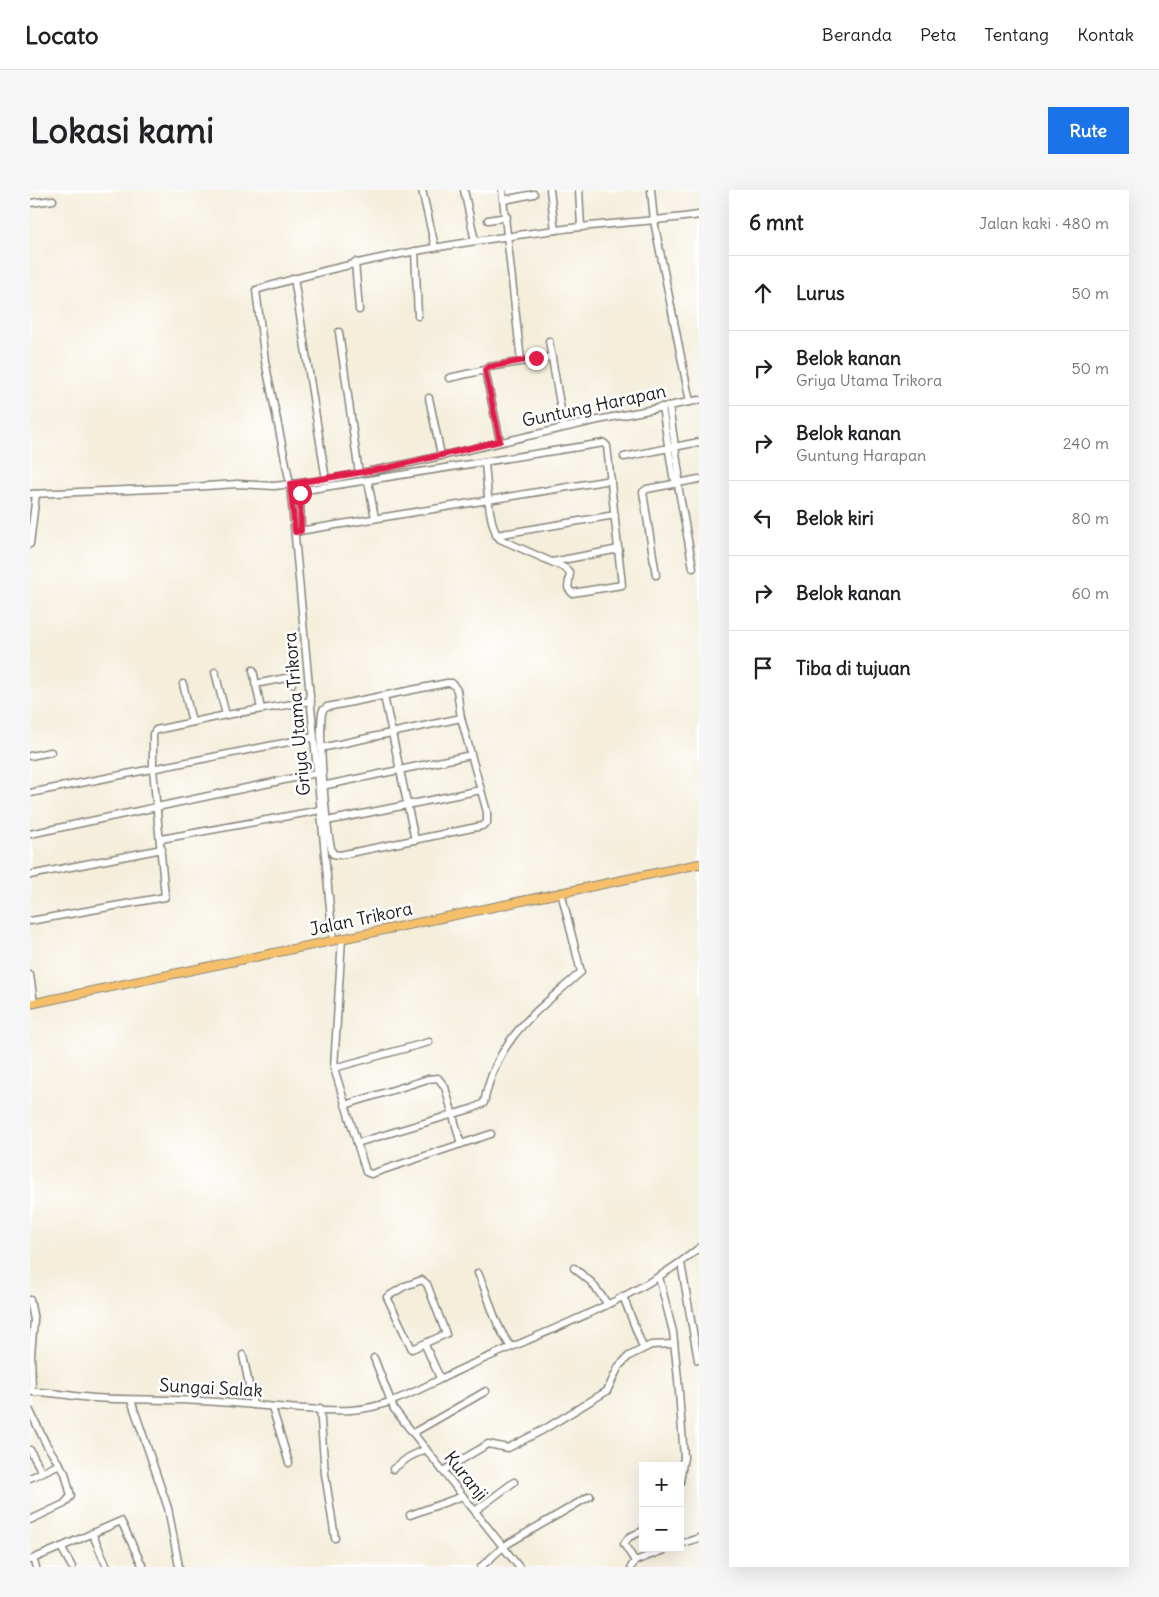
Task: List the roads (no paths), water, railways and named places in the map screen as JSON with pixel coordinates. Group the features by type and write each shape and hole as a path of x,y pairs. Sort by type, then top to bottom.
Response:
{"main road":[{"name":"Jalan Trikora","path":"32,1003 699,864"}],"street":[{"path":"422,190 435,247"},
{"path":"464,190 475,241"},
{"path":"502,190 520,360"},
{"path":"550,190 555,230"},
{"path":"579,190 581,227"},
{"path":"651,190 654,221 690,402"},
{"path":"504,200 534,194"},
{"path":"30,203 54,200"},
{"path":"326,480 294,278 355,262 435,247 555,230 699,215"},
{"path":"488,220 506,217"},
{"path":"415,251 418,316"},
{"path":"355,262 359,310"},
{"name":"Griya Utama Trikora","path":"294,278 256,290 265,361 298,531 317,773 322,786 321,810 333,940"},
{"path":"339,332 359,474"},
{"path":"549,341 564,427"},
{"path":"448,378 520,360 551,357"},
{"path":"485,370 500,441"},
{"path":"429,398 441,455"},
{"name":"Guntung Harapan","path":"33,494 237,484 274,486 326,480 564,427 699,400"},
{"path":"665,406 693,568"},
{"path":"624,457 699,442"},
{"path":"484,463 490,499 496,534 506,543 552,562 569,572 568,588 572,593 614,588 623,584 615,516 611,480 607,446 602,443 301,492 298,531 490,499 611,480"},
{"path":"656,576 643,493 647,489 699,479"},
{"path":"368,482 375,518"},
{"path":"30,544 33,494"},
{"path":"496,534 615,516"},
{"path":"552,562 619,549"},
{"path":"253,670 261,709"},
{"path":"215,672 226,715"},
{"path":"256,684 291,677 292,684"},
{"path":"452,683 457,690 461,718 488,818 485,824 415,840 337,855 333,854 322,786 321,713 324,708 452,683"},
{"path":"183,684 192,722"},
{"path":"384,696 415,840"},
{"path":"30,921 165,896 161,839 152,769 154,732 226,715 311,701"},
{"path":"321,748 461,718"},
{"path":"30,793 314,737"},
{"path":"30,756 52,752"},
{"path":"322,786 472,755"},
{"path":"30,834 317,773"},
{"path":"327,821 481,790"},
{"path":"161,839 321,810"},
{"path":"30,875 162,849"},
{"path":"357,1143 484,1103 496,1064 510,1038 581,972 561,892"},
{"path":"342,938 334,1068 363,1166 369,1175 491,1134"},
{"path":"30,975 32,1003"},
{"path":"334,1068 429,1042"},
{"path":"345,1105 435,1078 441,1079 461,1144"},
{"name":"Sungai Salak","path":"31,1391 131,1400 199,1401 272,1407 350,1410 374,1408 390,1403 440,1378 623,1296 659,1277 681,1263 699,1248"},
{"path":"681,1263 698,1360"},
{"path":"574,1268 591,1282 607,1303"},
{"path":"478,1272 488,1295 492,1315 511,1347"},
{"path":"659,1277 674,1344 683,1462"},
{"path":"422,1280 427,1284 446,1334 425,1345 411,1348 387,1297 405,1286 422,1280"},
{"path":"623,1296 642,1345"},
{"path":"30,1300 34,1320 30,1356 31,1391"},
{"path":"443,1471 488,1444 508,1448 543,1430 607,1391 619,1366 629,1356 651,1345 674,1344"},
{"path":"425,1345 440,1378"},
{"path":"243,1355 254,1405"},
{"name":"Kuranji","path":"374,1358 390,1403 519,1567"},
{"path":"412,1433 486,1391"},
{"path":"131,1400 168,1508 179,1567"},
{"path":"272,1407 289,1463"},
{"path":"320,1408 325,1474 335,1538"},
{"path":"30,1411 46,1444 60,1464 68,1481 70,1498 64,1504 30,1520"},
{"path":"393,1469 409,1457 426,1449"},
{"path":"30,1450 42,1472"},
{"path":"30,1478 60,1464"},
{"path":"475,1511 514,1482"},
{"path":"410,1515 463,1496"},
{"path":"481,1567 504,1546 590,1496"},
{"path":"36,1567 32,1560 92,1533 122,1522 143,1567"},
{"path":"92,1533 107,1567"},
{"path":"639,1533 629,1537 624,1544 633,1564 660,1552"},
{"path":"684,1543 699,1538"},
{"path":"61,1547 72,1567"}]}
